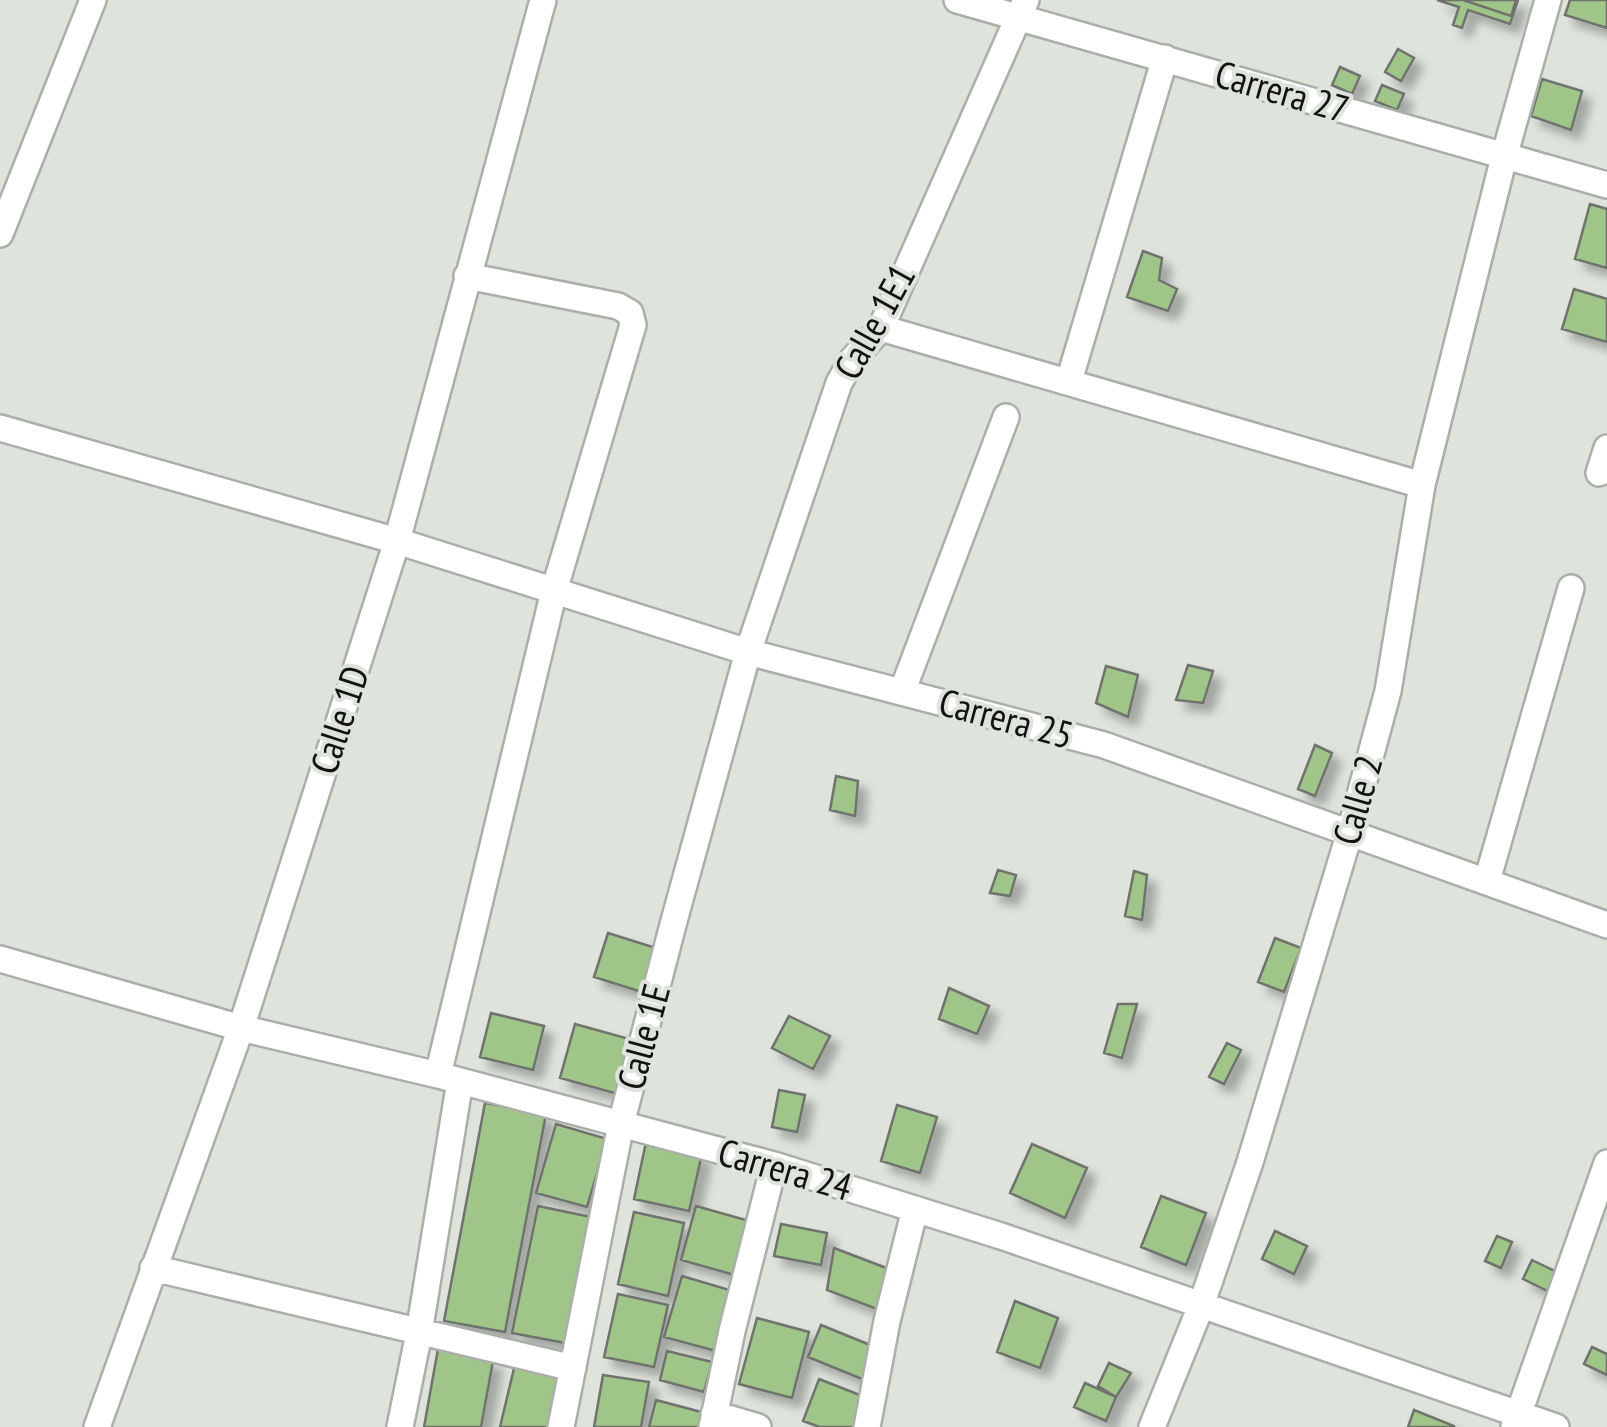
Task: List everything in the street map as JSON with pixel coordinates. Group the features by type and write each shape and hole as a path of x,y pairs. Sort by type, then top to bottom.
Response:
{"street":[{"path":"0,234 93,0"},
{"name":"Calle 1D","path":"97,1427 241,1028 397,541 543,0"},
{"name":"Carrera 27","path":"957,0 1022,9 1165,58 1607,186"},
{"name":"Calle 2","path":"1152,1427 1201,1306 1250,1162 1350,832 1388,692 1422,485 1504,157 1548,0"},
{"name":"Calle 1E1","path":"748,652 839,383 852,360 881,328 1022,9"},
{"path":"1069,381 1165,58"},
{"path":"400,1427 419,1334 449,1078 554,591 633,326 630,313 618,306 467,276"},
{"path":"881,328 1422,485"},
{"path":"902,692 1006,418"},
{"name":"Carrera 25","path":"0,428 397,541 748,652 1104,745 1607,925"},
{"path":"1598,474 1607,448"},
{"path":"1487,881 1571,588"},
{"name":"Calle 1E","path":"561,1427 621,1124 748,652"},
{"name":"Carrera 24","path":"0,958 241,1028 449,1078 774,1165 1201,1306 1517,1420 1556,1427"},
{"path":"1517,1420 1607,1163"},
{"path":"758,1427 713,1420 774,1165"},
{"path":"867,1427 887,1321 915,1209"},
{"path":"153,1268 573,1368"}],"building":[{"path":"1437,0 1518,0 1510,24 1468,10 1462,28 1453,25 1459,7"},
{"path":"1463,0 1516,0 1511,16"},
{"path":"1570,0 1607,0 1607,28 1565,15"},
{"path":"1398,49 1414,58 1401,81 1385,72"},
{"path":"1340,67 1360,76 1352,94 1332,85"},
{"path":"1542,79 1582,91 1571,130 1531,116"},
{"path":"1382,85 1404,94 1397,110 1375,101"},
{"path":"1590,204 1607,209 1607,268 1575,259"},
{"path":"1143,251 1162,258 1159,280 1177,289 1168,311 1127,297"},
{"path":"1574,289 1607,299 1607,342 1562,329"},
{"path":"1188,665 1213,671 1203,703 1176,700"},
{"path":"1106,666 1138,675 1128,717 1096,703"},
{"path":"1315,745 1332,753 1315,796 1298,789"},
{"path":"836,776 858,781 855,816 830,810"},
{"path":"998,870 1016,875 1010,896 990,893"},
{"path":"1134,871 1147,875 1142,920 1125,916"},
{"path":"608,933 659,949 645,993 594,977"},
{"path":"1275,938 1301,948 1284,992 1258,982"},
{"path":"949,988 989,1006 977,1034 939,1019"},
{"path":"1118,1004 1137,1004 1122,1058 1104,1053"},
{"path":"491,1013 544,1026 533,1070 480,1057"},
{"path":"789,1016 830,1036 813,1069 772,1048"},
{"path":"575,1024 633,1040 618,1094 560,1078"},
{"path":"1227,1043 1241,1050 1224,1084 1209,1077"},
{"path":"779,1090 805,1095 797,1132 772,1127"},
{"path":"485,1103 546,1114 505,1332 444,1321"},
{"path":"897,1105 937,1117 920,1173 881,1161"},
{"path":"556,1124 607,1139 587,1207 536,1193"},
{"path":"646,1142 702,1154 689,1211 634,1199"},
{"path":"1032,1144 1087,1168 1065,1218 1010,1193"},
{"path":"1161,1196 1206,1213 1186,1265 1141,1247"},
{"path":"538,1206 591,1217 565,1343 512,1333"},
{"path":"696,1206 753,1222 738,1276 681,1260"},
{"path":"634,1212 684,1223 668,1296 618,1284"},
{"path":"781,1224 827,1233 821,1265 774,1256"},
{"path":"1275,1231 1307,1246 1294,1274 1262,1259"},
{"path":"1497,1236 1512,1242 1501,1268 1485,1261"},
{"path":"834,1248 897,1272 882,1311 827,1290"},
{"path":"1532,1260 1565,1276 1556,1295 1523,1279"},
{"path":"682,1276 733,1291 716,1351 664,1337"},
{"path":"618,1294 668,1305 654,1367 604,1357"},
{"path":"1015,1301 1058,1318 1040,1368 997,1352"},
{"path":"757,1318 809,1332 792,1398 739,1384"},
{"path":"821,1325 880,1349 867,1381 808,1357"},
{"path":"1592,1347 1607,1354 1607,1375 1584,1364"},
{"path":"438,1349 493,1361 481,1427 424,1427"},
{"path":"667,1351 712,1362 704,1392 660,1380"},
{"path":"1109,1363 1131,1373 1116,1397 1098,1386"},
{"path":"515,1364 561,1374 549,1427 500,1427"},
{"path":"603,1375 649,1382 641,1427 594,1427"},
{"path":"819,1379 870,1399 860,1427 820,1427 803,1421"},
{"path":"1085,1383 1116,1397 1106,1421 1074,1407"},
{"path":"656,1400 705,1413 702,1427 649,1427"},
{"path":"1414,1410 1454,1426 1454,1427 1408,1427"}]}
